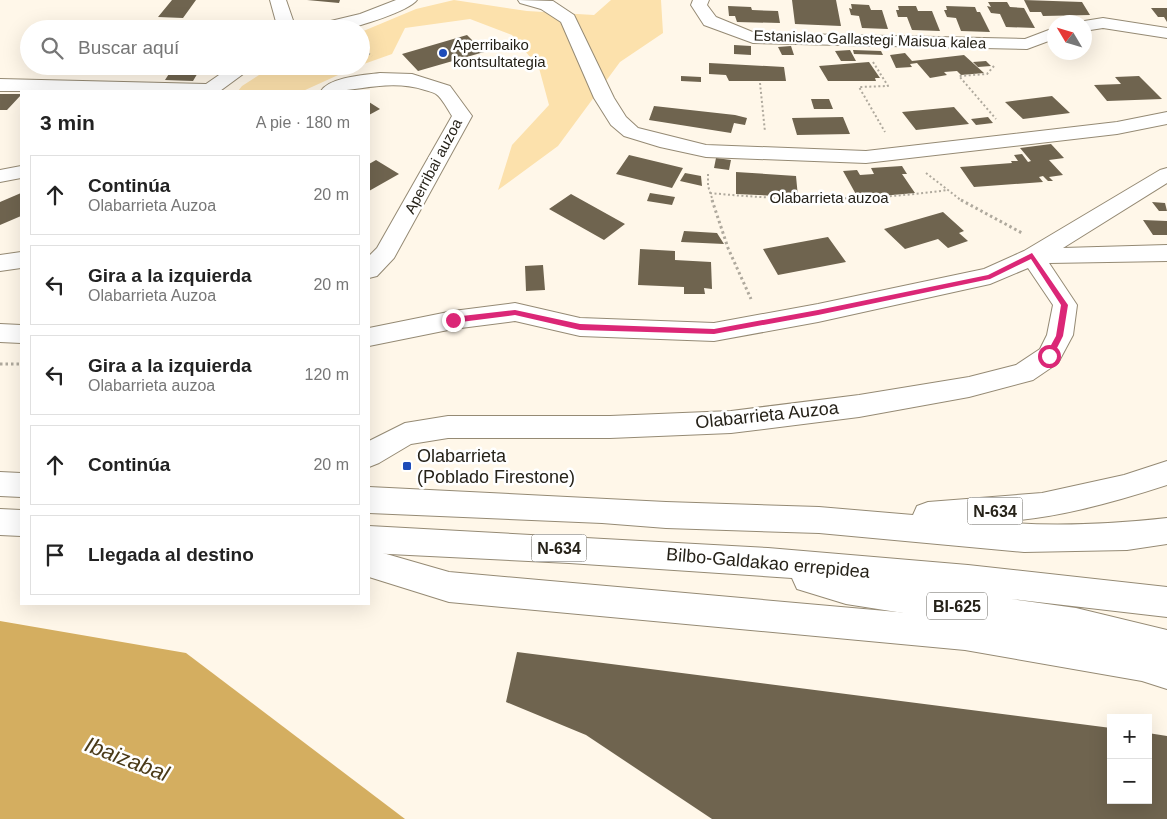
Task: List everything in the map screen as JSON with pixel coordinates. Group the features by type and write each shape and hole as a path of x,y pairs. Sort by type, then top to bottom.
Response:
{"main road":[{"path":"278,0 285,20"},
{"path":"357,20 383,12 409,0"},
{"path":"526,0 547,5 568,19 604,98 618,121 631,132 709,151 768,155 866,157 1117,128 1167,118"},
{"name":"Estanislao Gallastegi Maisua kalea","path":"701,0 699,5 710,21 753,38 1027,44 1047,36"},
{"path":"1092,25 1104,23 1167,33"},
{"path":"211,90 217,83 230,75"},
{"name":"Aperribai auzoa","path":"333,90 353,82 380,79 412,80 443,90 462,116 377,252"},
{"path":"0,85 175,90"},
{"path":"0,176 20,172"},
{"path":"370,337 453,320 515,312 580,327 714,332 763,323 990,276 1040,251 1167,174"},
{"path":"1040,251 1167,253"},
{"name":"Olabarrieta Auzoa","path":"370,454 405,434 448,427 610,427 731,422 859,406 969,387 1024,373 1049,356 1060,336 1065,305 1040,251"},
{"path":"370,268 377,252"},
{"path":"0,263 20,260"},
{"path":"0,333 20,334"},
{"name":"N-634","path":"819,520 968,514 1042,506 1124,487 1167,473"},
{"path":"370,482 374,488 399,501"},
{"path":"0,484 20,485"},
{"name":"N-634","path":"370,500 602,510 666,515 819,520 1024,538 1128,536 1167,531"},
{"path":"0,522 20,524"},
{"name":"Bilbo-Galdakao errepidea","path":"370,539 600,550 1006,583 1167,602"},
{"name":"BI-625","path":"748,562 846,590 1076,624 1167,646"},
{"path":"370,563 449,587 965,634 1142,664 1167,672"}],"path":[{"path":"1002,44 1010,57 997,62 987,74 959,76 1015,140"},
{"path":"870,59 888,86 859,87 900,153 968,205 1040,251"},
{"path":"760,84 768,155"},
{"path":"709,151 708,186 710,193 739,275 763,323"},
{"name":"Olabarrieta auzoa","path":"710,193 806,200 899,196 948,190"},
{"path":"0,364 20,364"}],"shaded area":[{"path":"454,0 527,11 594,15 611,0 661,0 663,33 620,62 558,146 498,190 512,145 549,105 539,68 512,35 470,19 405,28 392,54 370,62 370,28 416,9"},
{"path":"259,75 338,75 305,90 239,90"}],"water":[{"name":"Ibaizabal","path":"0,621 186,653 405,819 0,819"}],"building":[{"path":"172,0 196,0 183,18 158,17"},
{"path":"307,0 340,0 339,3"},
{"path":"792,0 836,0 841,26 795,24"},
{"path":"1024,0 1082,2 1090,15 1043,16 1041,12 1030,12"},
{"path":"988,2 1007,2 1010,7 1024,8 1035,28 1006,27 1000,14 991,13 987,6 991,7"},
{"path":"851,4 869,5 871,10 882,10 888,29 862,28 859,16 851,15 849,8 852,9"},
{"path":"728,6 751,7 752,10 778,11 780,23 737,22 735,16 729,16"},
{"path":"898,6 916,6 918,11 932,11 940,31 912,30 907,17 898,17 896,10 899,10"},
{"path":"946,6 975,7 977,12 980,12 990,32 961,31 956,18 947,17 944,10 947,10"},
{"path":"1151,8 1167,8 1167,22 1164,17 1158,17"},
{"name":"Aperribaiko kontsultategia","path":"467,35 484,52 418,71 402,54"},
{"path":"734,45 751,46 751,55 734,54"},
{"path":"791,46 794,55 782,55 778,47"},
{"path":"850,50 856,61 841,61 835,51"},
{"path":"853,50 881,51 883,55 854,54"},
{"path":"905,53 912,61 964,55 984,73 961,75 957,71 944,72 947,75 930,78 917,63 910,64 912,67 896,68 890,55"},
{"path":"986,61 991,66 978,67 973,62"},
{"path":"869,62 880,78 875,78 876,81 828,81 819,66"},
{"path":"709,63 784,67 786,81 729,81 726,75 709,74"},
{"path":"168,75 197,75 193,81 165,80"},
{"path":"681,76 701,77 701,82 681,81"},
{"path":"1139,76 1162,99 1107,101 1094,85 1121,84 1115,77"},
{"path":"0,94 20,94 7,110 0,110"},
{"path":"1052,96 1070,113 1023,119 1005,102"},
{"path":"811,99 829,99 833,109 814,109"},
{"path":"370,103 380,109 370,114"},
{"path":"654,106 747,118 745,125 734,123 731,133 649,120"},
{"path":"954,107 969,124 916,130 902,112"},
{"path":"843,117 850,134 797,135 792,118"},
{"path":"988,117 993,123 976,125 971,119"},
{"path":"1051,144 1064,158 1049,160 1063,175 1049,177 1053,181 1048,181 1043,176 1039,177 1043,182 974,187 960,167 1012,163 1011,161 1018,161 1014,155 1022,154 1028,162 1031,161 1020,148"},
{"path":"629,155 683,168 672,188 616,174"},
{"path":"716,158 731,160 729,170 714,168"},
{"path":"376,160 399,174 370,190 370,163"},
{"path":"902,166 907,174 902,174 915,193 858,198 843,171 857,170 860,175 874,174 871,168"},
{"path":"736,172 796,176 798,197 736,194"},
{"path":"685,173 701,176 702,186 680,181"},
{"path":"20,193 20,216 0,225 0,202"},
{"path":"650,193 675,197 672,205 647,201"},
{"path":"571,194 625,224 604,240 549,209"},
{"path":"1152,202 1165,203 1167,211 1159,211"},
{"path":"943,212 964,231 959,233 968,241 948,248 938,239 905,249 884,229"},
{"path":"1143,220 1167,221 1167,235 1153,235"},
{"path":"684,231 717,233 724,244 681,242"},
{"path":"828,237 846,262 778,275 763,249"},
{"path":"640,249 675,251 675,260 711,262 712,289 704,288 705,294 684,294 684,287 638,285"},
{"path":"543,265 545,290 526,291 525,266"},
{"path":"517,652 1107,727 1107,804 1152,804 1152,734 1167,736 1167,819 712,819 586,735 506,702"}],"place":[{"name":"Aperribaiko kontsultategia","path":"443,53"},
{"name":"Olabarrieta (Poblado Firestone)","path":"407,466"}],"route":[{"path":"453,320 515,312 580,327 714,332 990,276 1032,256 1065,305 1060,336 1049,356"}]}
